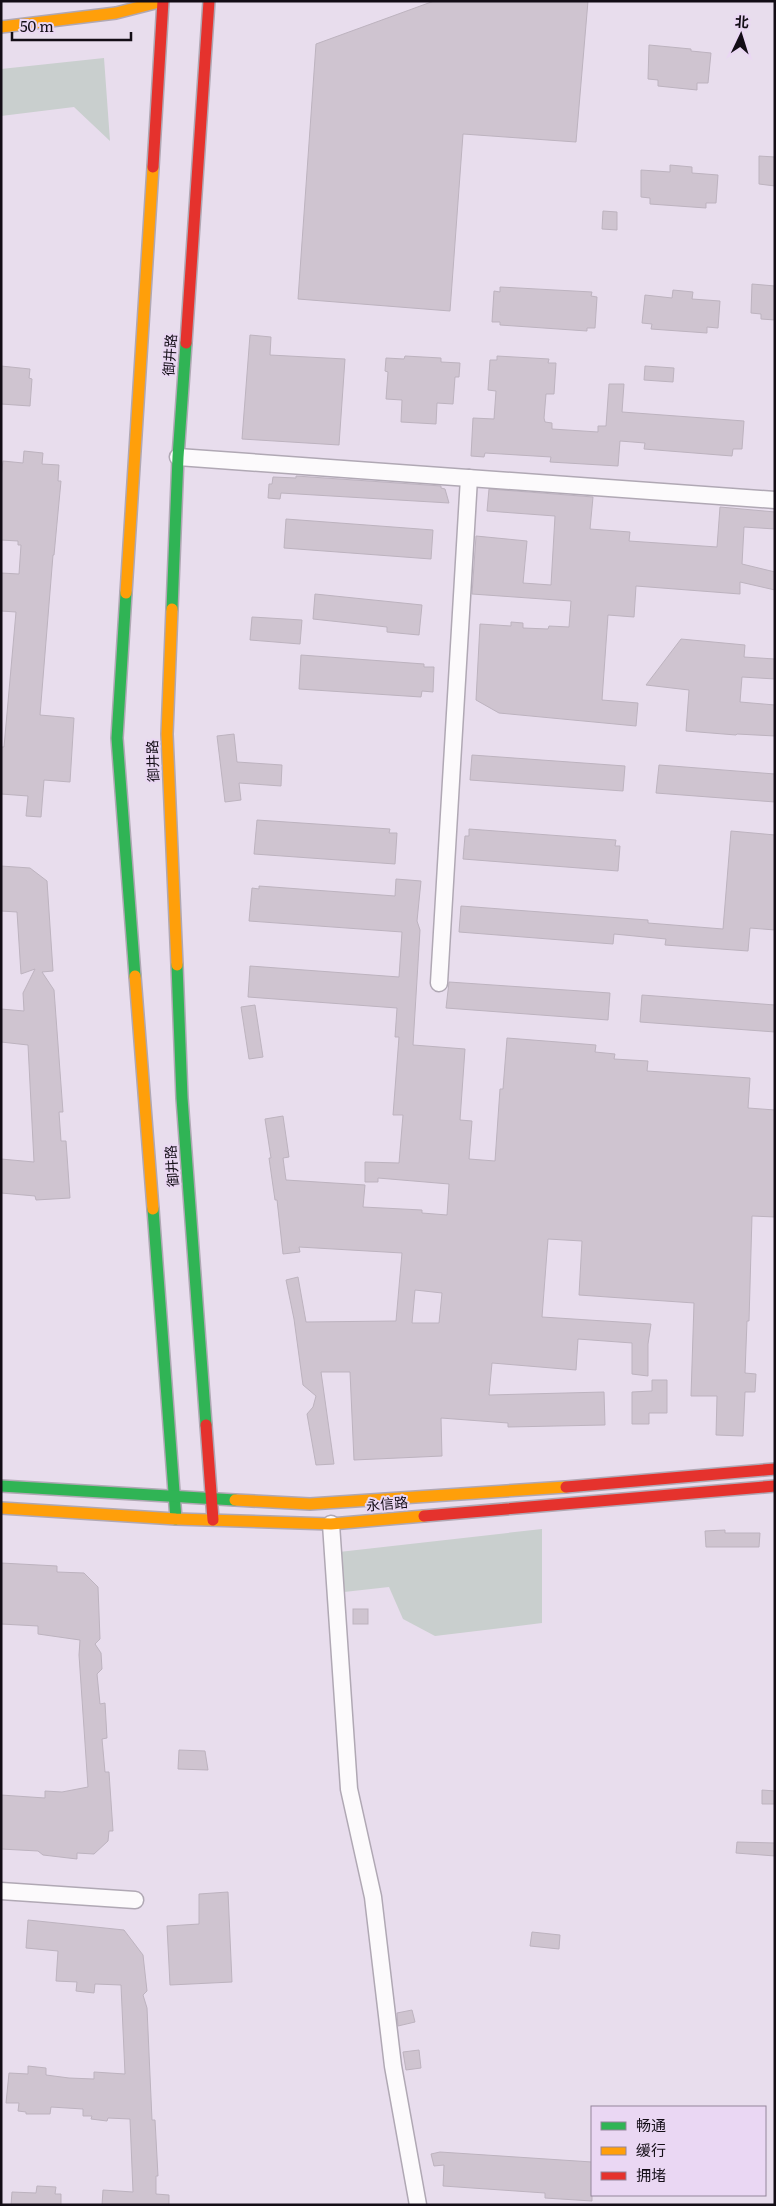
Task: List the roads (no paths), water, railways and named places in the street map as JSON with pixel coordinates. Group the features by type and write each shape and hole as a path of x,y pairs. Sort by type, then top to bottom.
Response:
{"street":[{"name":"御井路","path":"163,1 117,738 176,1519"},
{"path":"1,27 116,13 163,1"},
{"name":"御井路","path":"209,1 178,457 167,734 182,1098 213,1520"},
{"path":"178,457 775,500"},
{"path":"440,983 469,478"},
{"name":"永信路","path":"1,1486 310,1504 570,1487 775,1469"},
{"name":"永信路","path":"1,1508 176,1519 330,1524 775,1486"},
{"path":"330,1524 349,1789 373,1897 393,2066 418,2205"},
{"path":"1,1891 135,1900"}]}
